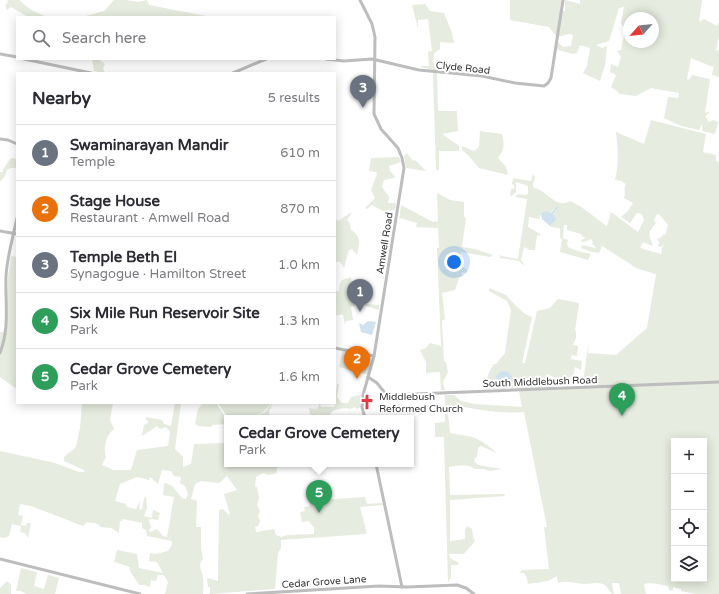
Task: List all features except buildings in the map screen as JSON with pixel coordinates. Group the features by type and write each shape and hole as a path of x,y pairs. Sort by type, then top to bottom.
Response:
{"street":[{"path":"357,60 370,61 374,64 375,59 373,28 360,0"},
{"name":"Clyde Road","path":"331,60 375,59 419,70 482,76 515,83 542,86 549,82 563,0"},
{"path":"357,60 370,56 375,48"},
{"path":"0,54 16,58"},
{"path":"29,60 86,72"},
{"path":"235,72 264,60"},
{"name":"Amwell Road","path":"364,415 362,400 374,356 404,164 398,148 382,131 375,117 373,104 374,64"},
{"path":"0,139 8,140 16,144"},
{"path":"0,231 15,234 6,274 6,330 0,353"},
{"path":"336,348 374,356"},
{"name":"South Middlebush Road","path":"368,377 377,383 385,394 390,395 719,382"},
{"path":"366,384 373,380"},
{"path":"377,467 402,586 457,585 466,588 474,594"},
{"path":"0,559 140,594"},
{"path":"396,586 401,582 400,576"},
{"path":"400,576 407,585 418,586"},
{"name":"Cedar Grove Lane","path":"246,594 367,586 402,586"}],"shaded area":[{"path":"7,0 19,0 31,10 45,16 26,16 11,7 7,10 5,5 8,2"},
{"path":"114,0 138,2 147,0 149,5 206,16 86,16 104,11"},
{"path":"510,0 561,0 560,10 565,11 565,0 580,4 580,0 702,0 699,22 704,19 717,26 719,22 719,35 716,51 719,50 719,77 712,75 714,64 713,67 691,58 687,79 689,80 692,75 710,79 705,113 711,111 705,116 709,122 713,120 718,122 715,134 702,131 702,124 699,130 681,126 664,118 668,97 678,98 679,93 651,88 636,96 620,94 611,87 616,75 610,72 611,64 618,67 621,57 617,51 621,50 623,40 623,48 659,48 659,12 623,12 624,7 619,8 609,41 596,45 602,48 607,46 605,65 600,81 583,73 587,66 590,48 580,45 577,53 573,54 555,49 558,42 563,47 571,46 573,35 569,34 557,37 549,27 510,20"},
{"path":"425,4 430,11 444,13 452,33 454,43 440,42 440,49 434,53 433,62 437,71 421,67 429,66 428,52 432,51 428,19 418,20 418,28 412,5"},
{"path":"623,12 623,26 621,23"},
{"path":"92,60 99,60 105,64 103,69 104,72 94,71"},
{"path":"433,73 437,73 438,111 457,111 458,131 442,134 459,146 459,151 439,151 439,170 436,170"},
{"path":"651,120 706,134 703,152 716,155 716,161 719,162 719,594 695,594 681,591 681,589 673,587 670,591 668,586 649,583 644,584 646,594 621,594 619,583 612,583 614,594 612,594 604,584 568,582 558,583 557,576 548,581 528,584 524,573 519,573 522,570 549,569 544,527 547,527 524,412 499,412 459,406 448,413 450,433 472,437 485,444 497,453 481,446 478,448 477,457 474,461 478,465 502,469 490,471 475,469 466,465 449,467 450,495 504,494 505,496 450,500 450,541 465,539 465,530 467,526 472,529 475,541 464,554 449,554 450,558 459,563 458,565 451,565 451,578 448,582 444,437 435,437 435,423 445,422 444,395 454,395 461,401 475,404 522,407 519,391 582,388 589,340 588,353 616,355 647,328 656,274 638,269 602,246 599,253 581,248 582,245 596,247 592,244 593,242 591,239 584,242 580,241 586,237 567,230 567,225 564,225 563,238 568,240 568,247 591,254 588,260 560,252 562,239 560,238 560,228 550,226 556,220 553,214 557,206 550,213 541,214 539,219 529,217 528,227 540,234 540,236 537,235 535,250 530,250 524,247 521,260 524,264 523,265 519,261 500,258 500,255 518,259 527,199 515,197 518,194 528,194 528,187 516,182 516,192 510,196 511,189 514,189 514,185 512,184 513,178 531,181 533,174 535,177 533,185 534,188 556,201 560,203 570,201 575,203 607,226 611,212 638,232 644,220 642,214 637,213 630,223 621,217 628,211 633,203 624,198 626,184 615,180 618,156 616,132 644,144","holes":["659,214 668,225 665,235 664,234 657,239 659,242 658,247 663,245 661,254 640,248 643,242 653,246 650,233 651,229 656,223 654,221 656,215"]},
{"path":"480,131 502,134 503,147 498,158 506,167 508,175 479,168 462,150 462,146 474,151 479,147"},
{"path":"407,153 413,161 415,160 426,171 406,168 404,156"},
{"path":"399,157 401,162 389,166 390,171 395,177 384,180 382,187 389,197 388,203 396,203 395,210 383,211 372,205 367,209 365,208 375,198 371,190 377,174 376,172 369,171 371,158"},
{"path":"11,158 16,159 16,168 7,170 5,176 0,182 0,172 3,172 3,169"},
{"path":"437,193 450,200 464,202 464,217 466,218 462,247 475,249 493,255 490,257 461,252 459,261 462,262 463,267 467,270 467,273 461,272 463,276 459,278 455,290 442,293 445,319 442,321 444,361 446,362 448,372 443,382 445,390 441,390 440,372 426,373 426,362 420,350 426,348 430,343 441,346 437,248 439,248 438,228 416,227 417,223 400,218 399,221 401,205 433,222 438,221"},
{"path":"352,212 347,220 350,223 351,230 357,235 359,241 357,255 352,249 349,250 344,268 340,262 336,262 336,219 338,221"},
{"path":"11,256 16,257 16,388 0,377 0,332 7,333 8,277"},
{"path":"351,277 352,286 369,294 367,304 379,305 379,310 357,305 351,307 353,320 346,321 345,325 343,314 336,316 336,291 339,291 342,280"},
{"path":"489,288 506,295 525,314 532,317 522,363 525,363 537,311 550,308 558,299 579,303 575,330 576,338 573,345 578,346 577,356 572,355 571,359 582,361 581,370 575,367 572,385 547,374 545,381 541,381 541,388 487,389 487,379 490,371 494,364 496,364 505,353 511,310 507,301 489,291"},
{"path":"342,351 371,357 368,375 339,367"},
{"path":"337,384 339,384 337,397 342,403 348,403 351,397 358,395 360,396 361,407 357,409 355,407 350,409 339,409 332,412 330,415 310,414 309,408 316,409 319,404 321,407 334,407 334,404 336,404"},
{"path":"82,404 113,404 110,420 114,429 109,434 106,442 106,457 102,465 114,470 131,470 137,450 168,446 170,432 166,427 160,429 157,426 142,436 144,425 148,423 146,417 162,420 164,424 171,426 175,404 181,404 175,449 183,457 183,467 191,464 194,444 224,443 224,467 277,467 277,473 269,475 263,473 256,477 255,487 257,487 259,498 257,505 260,511 258,516 260,521 258,526 255,527 256,532 274,529 276,535 281,537 287,535 314,534 314,528 309,521 302,522 300,512 305,511 304,507 310,506 309,501 365,497 367,504 382,503 383,505 360,507 367,534 281,540 281,548 278,553 275,589 210,594 210,587 208,587 207,578 218,581 219,510 223,509 229,515 230,514 224,494 237,490 227,476 219,483 201,481 195,484 191,499 197,501 196,527 201,527 201,548 203,559 200,565 203,579 203,594 165,594 168,582 164,575 158,575 156,581 151,580 150,587 139,585 130,571 130,567 114,562 117,550 137,554 139,568 163,573 157,562 149,561 150,553 156,554 168,551 172,545 172,541 147,536 146,530 142,528 142,523 123,519 120,521 119,533 111,528 101,527 98,524 87,522 83,526 31,506 20,504 18,515 23,516 21,525 26,526 27,523 31,523 28,538 25,533 20,532 21,526 12,524 9,536 4,538 0,537 0,451 55,463 79,472 85,472 84,470 64,461 64,457 76,447 80,428","holes":["162,470 171,471 174,476 181,477 180,483 185,486 188,494 186,499 182,498 172,486 166,483 164,484 163,495 174,497 167,537 163,536 157,529 150,532 149,531 151,527 149,520 158,520 160,513 153,510 152,518 144,516 147,508 146,496 144,498 142,510 139,509 140,501 136,509 127,507 126,504 115,501 120,484 137,477 149,480 150,477 158,484"]},
{"path":"202,404 217,404 224,415 224,424 212,425 211,427 198,426 195,424 198,409"},
{"path":"219,404 271,404 263,412 257,415 226,415"},
{"path":"273,404 269,412 270,415 258,415 264,413"},
{"path":"21,568 37,572 34,586 44,589 48,575 59,578 55,594 27,594 16,591"},
{"path":"7,581 11,585 11,594 0,594 0,588"}],"water":[{"path":"557,206 558,207 553,214 556,220 550,226 542,219 541,214 544,212 551,213"},
{"path":"368,321 376,322 372,335 361,332 359,323 363,325"},
{"path":"501,371 507,371 512,376 510,385 507,387 501,387 496,382 496,376"}],"place":[{"name":"Temple Beth El","path":"363,108"},
{"name":"Swaminarayan Mandir","path":"360,312"},
{"name":"Stage House","path":"357,379"},
{"name":"Middlebush Reformed Church","path":"367,402"},
{"name":"Six Mile Run Reservoir Site","path":"622,416"},
{"name":"Cedar Grove Cemetery","path":"319,513"}]}
